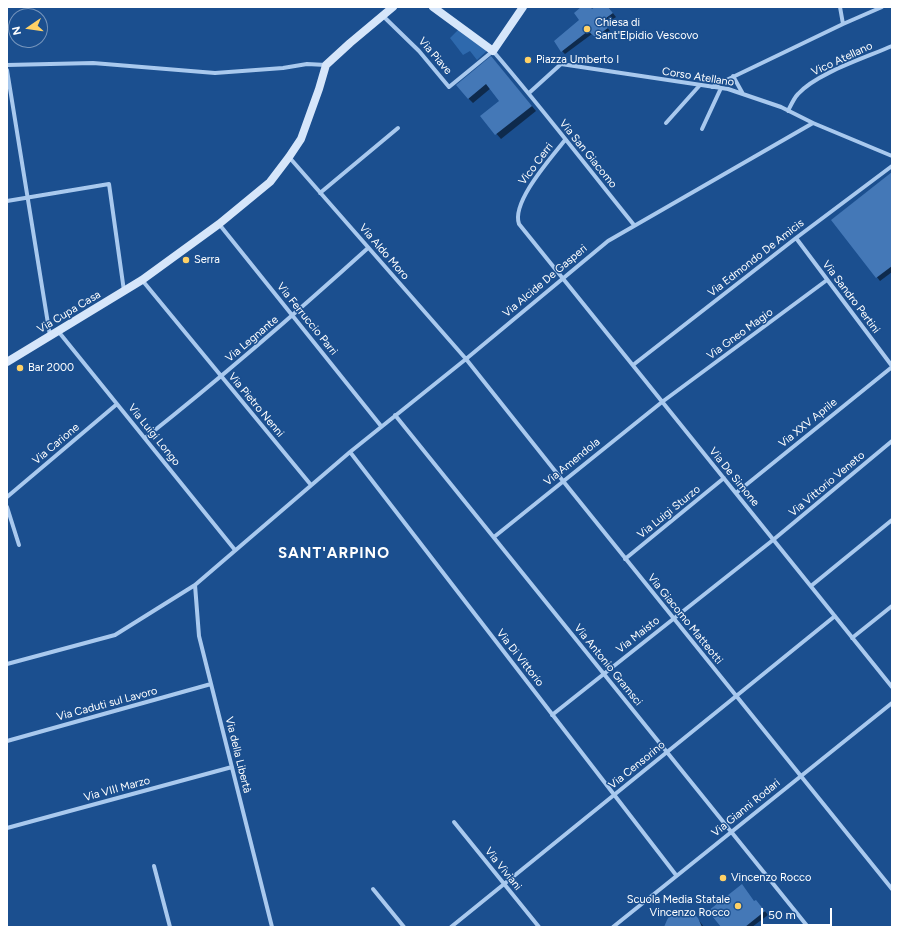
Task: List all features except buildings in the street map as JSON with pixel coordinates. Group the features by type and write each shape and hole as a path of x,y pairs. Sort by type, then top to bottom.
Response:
{"street":[{"path":"7,64 93,63 215,73 283,68 307,64 326,65 393,7"},
{"path":"433,7 493,51 529,93"},
{"path":"493,51 524,7"},
{"path":"840,7 843,24"},
{"path":"711,87 882,7"},
{"name":"Via Piave","path":"383,16 419,51 449,87 493,51"},
{"name":"Vico Atellano","path":"788,110 796,95 806,86 822,76 892,46"},
{"name":"Corso Atellano","path":"529,93 561,64 721,88 788,110 813,123 892,156"},
{"name":"Via Cupa Casa","path":"7,362 142,280 219,224 270,182 301,139 326,65"},
{"path":"7,70 50,336"},
{"path":"733,76 743,94"},
{"path":"666,123 700,85"},
{"path":"702,129 721,88"},
{"name":"Via San Giacomo","path":"529,93 634,225"},
{"name":"Via Alcide De Gasperi","path":"7,664 115,635 195,586 235,550 381,426 466,359 608,241 813,123"},
{"path":"320,192 398,128"},
{"name":"Vico Cerri","path":"563,278 517,220 530,185 565,140"},
{"name":"Via Aldo Moro","path":"289,157 466,359"},
{"name":"Via Edmondo De Amicis","path":"633,365 796,238 892,166"},
{"path":"7,201 109,184 124,291"},
{"name":"Via Ferruccio Parri","path":"219,224 381,426"},
{"name":"Via Sandro Pertini","path":"796,238 892,366"},
{"name":"Via Legnante","path":"145,438 221,377 293,316 368,248"},
{"name":"Via De Simone","path":"563,278 892,687"},
{"name":"Via Pietro Nenni","path":"142,280 311,485"},
{"name":"Via Gneo Magio","path":"662,402 827,280"},
{"name":"Via Luigi Longo","path":"58,331 235,550"},
{"name":"Via Giacomo Matteotti","path":"466,359 625,559 892,889"},
{"name":"Via XXV Aprile","path":"736,493 892,366"},
{"name":"Via Amendola","path":"494,537 662,402"},
{"name":"Via Carione","path":"7,497 117,404"},
{"name":"Via Antonio Gramsci","path":"395,415 808,927"},
{"name":"Via Vittorio Veneto","path":"773,540 892,441"},
{"name":"Via Di Vittorio","path":"350,452 676,875"},
{"name":"Via Luigi Sturzo","path":"625,559 724,478"},
{"path":"7,507 19,544"},
{"path":"811,586 892,520"},
{"name":"Via Maisto","path":"552,715 773,540"},
{"name":"Via della Libertà","path":"195,586 199,636 272,927"},
{"path":"852,638 892,606"},
{"name":"Via Censorino","path":"451,927 835,616"},
{"name":"Via Caduti sul Lavoro","path":"7,741 211,684"},
{"name":"Via Gianni Rodari","path":"613,927 892,703"},
{"name":"Via VIII Marzo","path":"7,828 232,767"},
{"name":"Via Viviani","path":"454,822 539,927"},
{"path":"154,866 170,927"},
{"path":"373,889 404,927"}],"shaded area":[{"path":"460,28 489,49 477,60 470,51 463,55 450,38"}],"place":[{"name":"Chiesa di Sant'Elpidio Vescovo","path":"587,29"},
{"name":"Piazza Umberto I","path":"528,60"},
{"name":"Serra","path":"186,260"},
{"name":"Bar 2000","path":"20,368"},
{"name":"Vincenzo Rocco","path":"723,878"},
{"name":"Scuola Media Statale Vincenzo Rocco","path":"738,906"}],"district":[{"name":"SANT'ARPINO","path":"334,554"}]}
